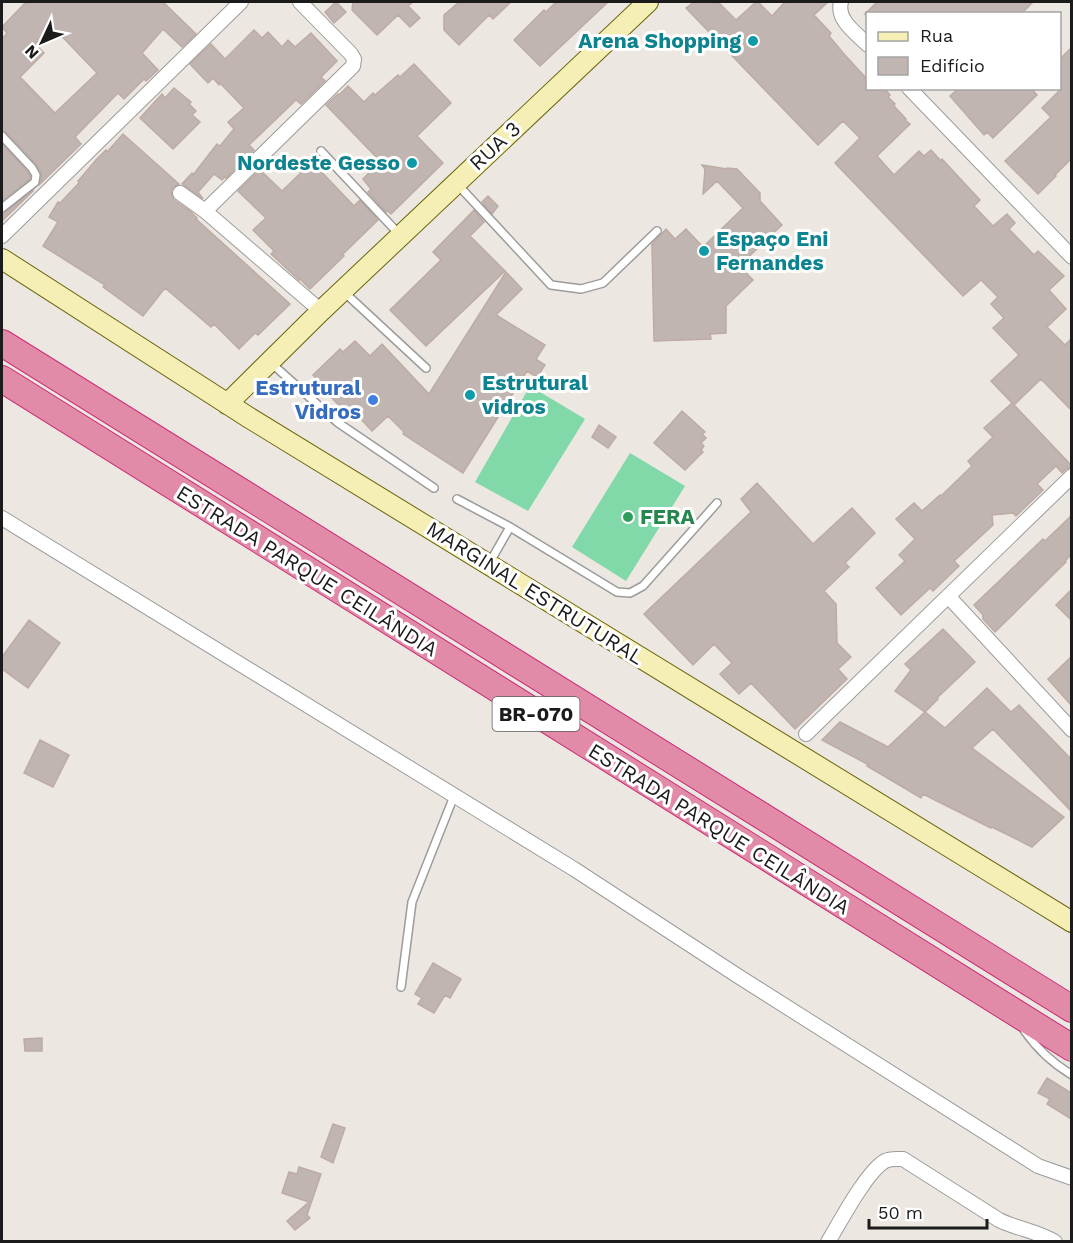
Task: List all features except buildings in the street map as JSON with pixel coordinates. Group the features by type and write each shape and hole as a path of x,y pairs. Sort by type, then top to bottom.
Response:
{"highway":[{"name":"ESTRADA PARQUE CEILÂNDIA","path":"2,343 1071,1009"},
{"name":"ESTRADA PARQUE CEILÂNDIA","path":"2,379 1071,1048"}],"main road":[{"name":"RUA 3","path":"227,404 321,311 648,2"},
{"name":"MARGINAL ESTRUTURAL","path":"2,259 227,404 1071,922"}],"street":[{"path":"2,237 241,2"},
{"path":"204,211 353,66 354,59 351,54 300,2"},
{"path":"841,2 840,12 843,20 866,44"},
{"path":"911,90 1071,257"},
{"path":"180,193 321,311"},
{"path":"806,734 1071,476"},
{"path":"2,518 574,869 1038,1166 1071,1178"},
{"path":"948,596 1071,730"},
{"path":"828,1242 874,1170 892,1159 903,1159 999,1220 1014,1227 1030,1230 1055,1242"}],"lane":[{"path":"2,136 36,175 35,182 2,208"},
{"path":"321,152 401,236"},
{"path":"456,183 551,285 581,289 603,283 657,231"},
{"path":"342,291 426,368"},
{"path":"270,362 337,422 434,488"},
{"path":"458,499 510,527 617,592 630,593 643,586 717,503"},
{"path":"489,564 510,527"},
{"path":"401,987 412,902 454,796"},
{"path":"1011,1010 1032,1041 1048,1059 1071,1075"}],"green space":[{"path":"530,386 585,419 528,511 475,482"},
{"name":"FERA","path":"630,453 685,486 626,581 572,547"}],"place":[{"name":"Arena Shopping","path":"753,41"},
{"name":"Nordeste Gesso","path":"412,163"},
{"name":"Espaço Eni Fernandes","path":"704,251"},
{"name":"Estrutural vidros","path":"470,395"},
{"name":"Estrutural Vidros","path":"373,400"},
{"name":"FERA","path":"628,517"}]}
